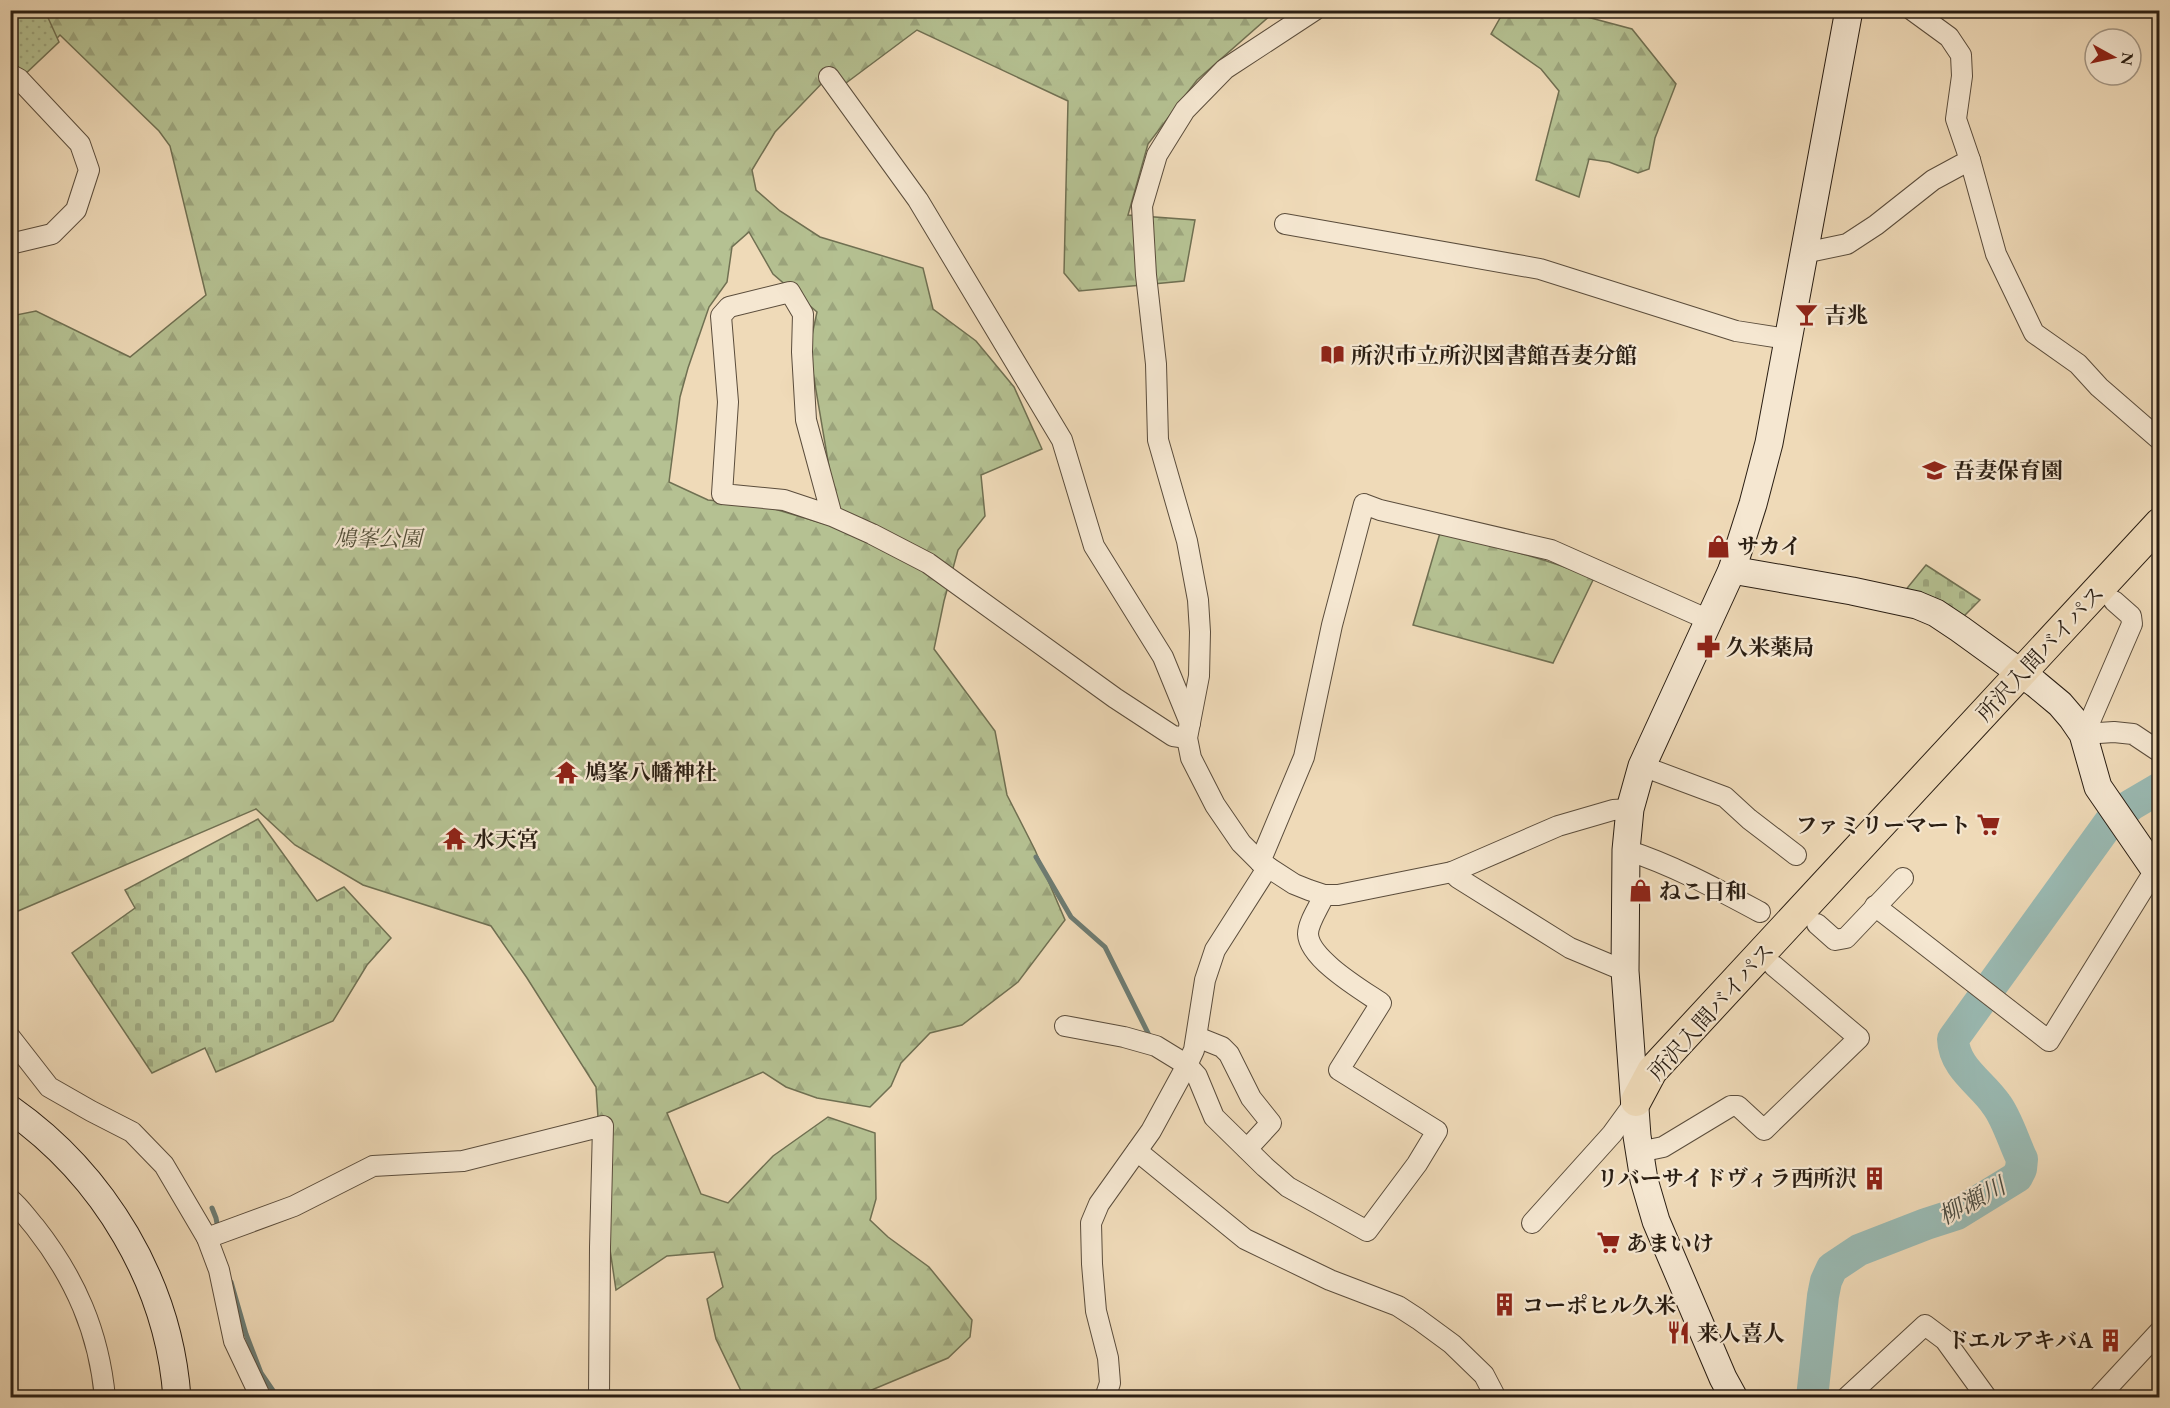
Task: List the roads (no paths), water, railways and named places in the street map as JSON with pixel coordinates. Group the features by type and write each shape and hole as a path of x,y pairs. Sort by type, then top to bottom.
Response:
{"main road":[{"name":"所沢入間バイパス","path":"1636,1101 1656,1090 1817,924 2160,523"},
{"name":"所沢入間バイパス","path":"1636,1101 1652,1071 2028,679 2114,601 2160,552"}],"street":[{"path":"1188,730 1199,675 1198,600 1187,541 1158,440 1156,364 1146,275 1142,206 1156,155 1185,110 1225,69 1315,10"},
{"path":"1734,1398 1656,1221 1644,1180 1639,1152 1624,971 1626,850 1630,809 1642,765 1732,570 1754,504 1788,339 1849,10"},
{"path":"1912,10 1949,37 1961,55 1962,76 1956,119 1996,254 2034,333 2078,364 2099,387 2160,440"},
{"path":"10,74 19,79 80,144 89,170 76,210 52,234 11,242"},
{"path":"829,77 918,200 1062,440 1094,546 1163,657 1188,730 1191,758 1215,805 1241,843 1264,864 1294,884 1324,895 1338,895 1452,872 1558,826 1613,810 1630,809"},
{"path":"1804,253 1847,244 1876,225 1933,180 1970,160"},
{"path":"1285,224 1540,269 1736,331 1788,339"},
{"path":"832,516 806,420 802,352 803,314 790,292 729,307 721,316 728,402 722,494 784,500 832,516 872,534 928,563 1115,698 1173,736 1188,730"},
{"path":"1105,1398 1110,1383 1108,1358 1096,1311 1091,1223 1099,1204 1151,1131 1194,1050 1205,980 1215,950 1264,864 1304,757 1332,625 1364,504 1380,510 1551,550 1709,620"},
{"path":"1732,570 1917,605 1936,613 1960,629 2060,704 2082,732 2095,777 2104,797 2157,874 2049,1041 1875,906"},
{"path":"2082,732 2091,718 2132,624 2131,616 2114,601"},
{"path":"2082,732 2133,734 2160,752"},
{"path":"1642,765 1725,797 1749,819 1796,855"},
{"path":"1626,850 1713,887 1760,912"},
{"path":"1452,872 1570,948 1624,971"},
{"path":"1817,924 1835,940 1846,938 1904,878"},
{"path":"1065,1026 1124,1037 1155,1046 1187,1065 1197,1076 1214,1117 1288,1187 1367,1231 1418,1164 1437,1131 1339,1070 1381,1003 1329,968 1310,942 1309,928 1324,895"},
{"path":"1639,1152 1672,1143 1731,1106 1738,1106 1764,1130 1859,1038 1774,966"},
{"path":"10,1037 49,1087 132,1132 164,1165 207,1238 219,1270 234,1341 261,1398"},
{"path":"1197,1037 1222,1047 1229,1054 1251,1098 1271,1123 1247,1149"},
{"path":"1532,1223 1612,1134 1636,1101"},
{"path":"10,1109 27,1120 65,1153 97,1190 122,1227 160,1308 177,1398"},
{"path":"207,1238 294,1206 373,1166 463,1161 603,1126 599,1398"},
{"path":"1137,1151 1245,1239 1330,1280 1398,1306 1418,1318 1452,1344 1484,1375 1496,1398"},
{"path":"10,1199 56,1254 86,1311 102,1371 105,1398"},
{"path":"1846,1398 1925,1325 1945,1340 1987,1398"},
{"path":"2098,1398 2160,1331"}],"waterway":[{"path":"2148,794 2160,762"},
{"name":"柳瀬川","path":"1812,1398 1823,1296 1832,1268 1859,1250 1957,1214 2017,1177 2022,1159 2007,1123 1990,1096 1963,1067 1953,1039 2109,823 2131,805 2160,788"},
{"path":"1036,857 1071,917 1105,947 1151,1039"},
{"path":"212,1208 218,1229"},
{"path":"231,1282 246,1334 261,1373 278,1398"}],"place":[{"name":"吉兆","path":"1806,315"},
{"name":"所沢市立所沢図書館吾妻分館","path":"1333,355"},
{"name":"吾妻保育園","path":"1935,470"},
{"name":"サカイ","path":"1719,546"},
{"name":"久米薬局","path":"1708,647"},
{"name":"鳩峯八幡神社","path":"567,772"},
{"name":"ファミリーマート","path":"1989,825"},
{"name":"水天宮","path":"455,839"},
{"name":"ねこ日和","path":"1641,891"},
{"name":"リバーサイドヴィラ西所沢","path":"1875,1178"},
{"name":"あまいけ","path":"1608,1243"},
{"name":"コーポヒル久米","path":"1504,1305"},
{"name":"来人喜人","path":"1679,1333"},
{"name":"ドエルアキバA","path":"2111,1340"}],"park label":[{"name":"鳩峯公園","path":"378,538"}]}
